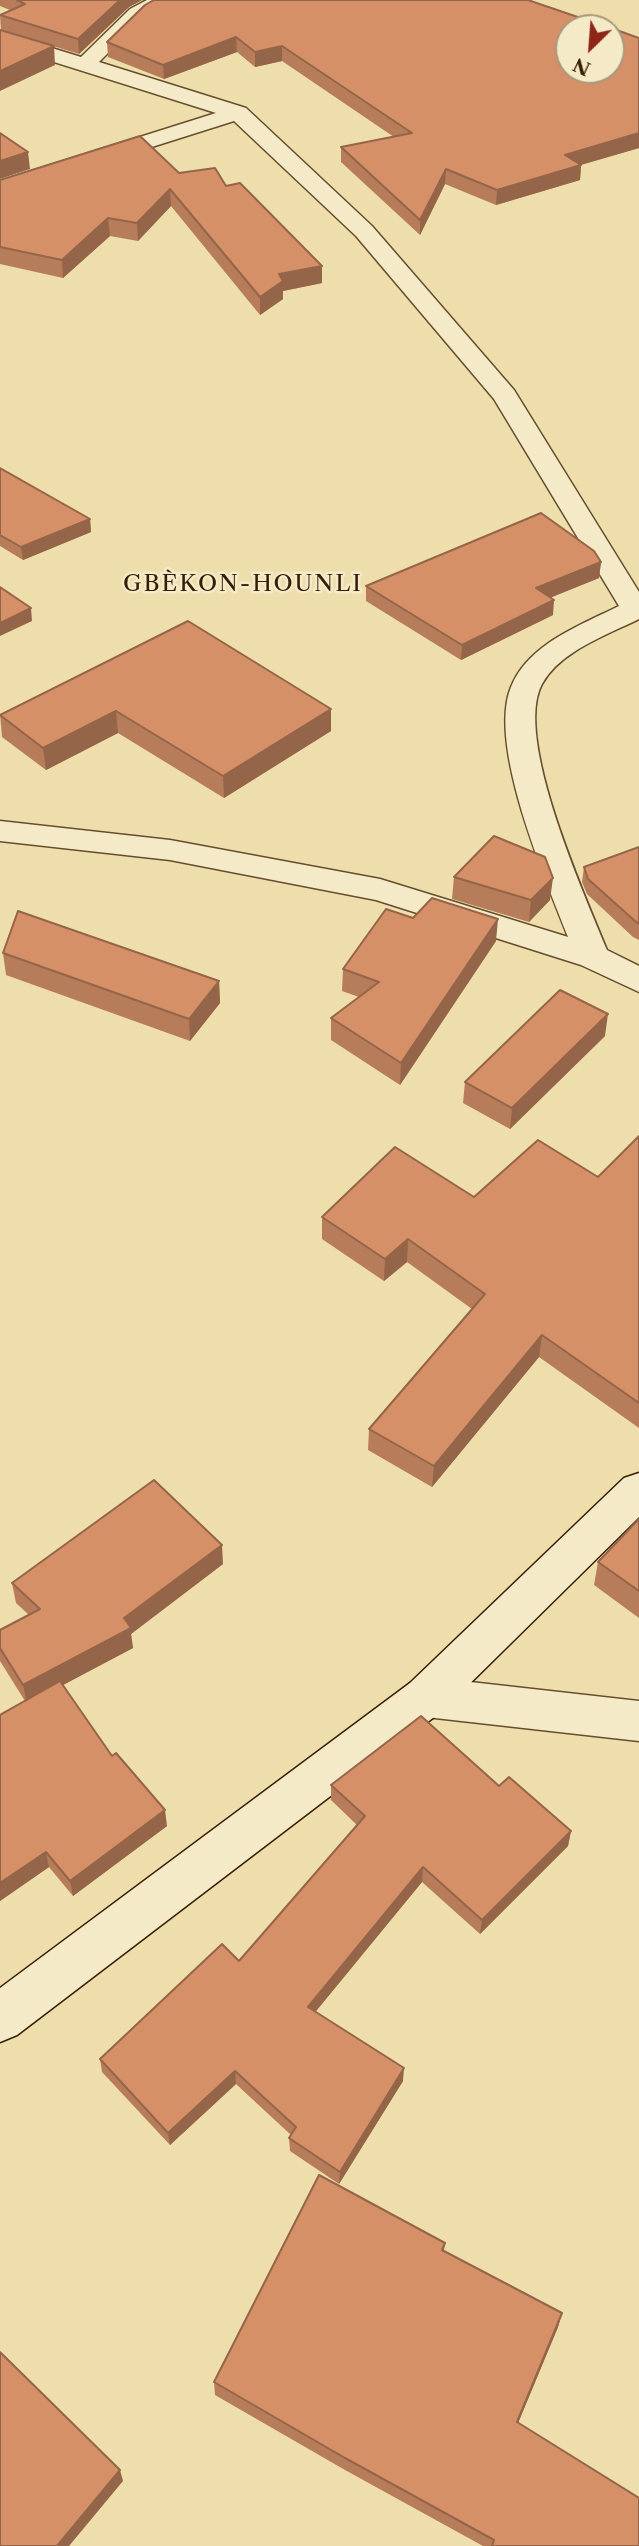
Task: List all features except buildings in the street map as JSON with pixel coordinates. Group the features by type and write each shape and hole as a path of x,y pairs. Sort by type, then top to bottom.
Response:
{"street":[{"path":"84,65 137,13 163,0"},
{"path":"0,38 238,113 364,231 505,395 637,609 555,652 524,688 521,709 521,739 552,857 593,957"},
{"path":"0,188 238,113"},
{"path":"0,831 170,850 380,890 593,957 639,981"},
{"path":"0,2018 426,1697 639,1490"},
{"path":"426,1697 639,1721"}],"district":[{"name":"GBÈKON-HOUNLI","path":"243,584"}]}
